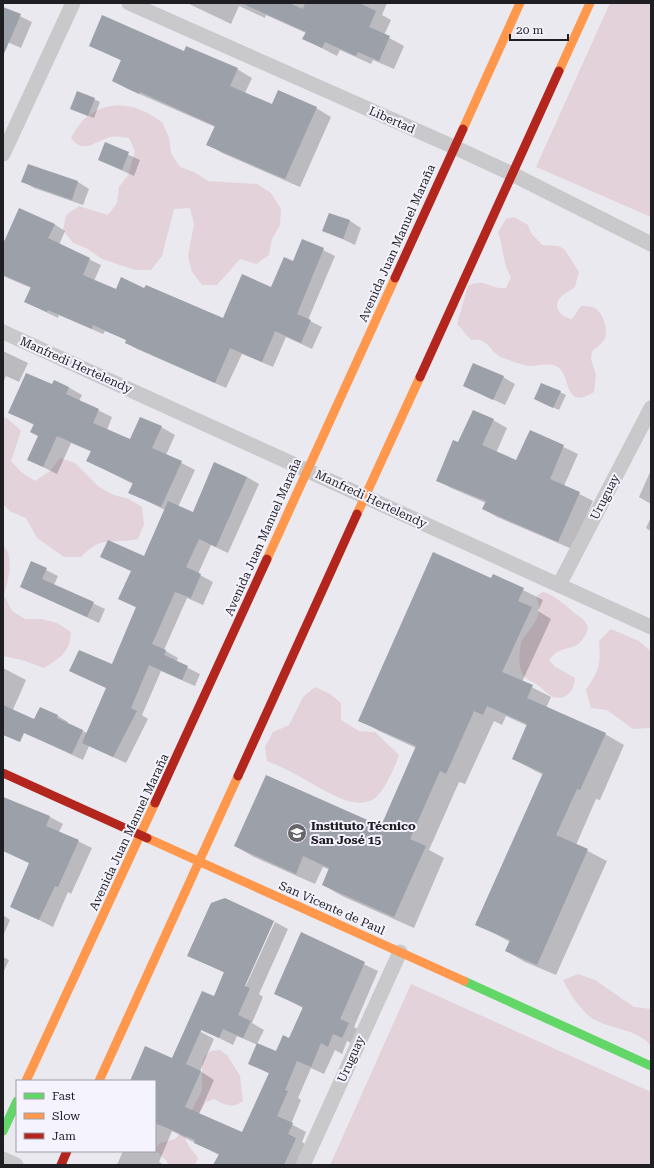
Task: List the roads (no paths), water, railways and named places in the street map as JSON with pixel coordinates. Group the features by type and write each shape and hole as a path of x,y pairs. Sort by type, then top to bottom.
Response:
{"street":[{"path":"3,154 73,3"},
{"name":"Libertad","path":"129,3 454,147 512,174 651,244"},
{"name":"Avenida Juan Manuel Maraña","path":"26,1080 141,835 520,3"},
{"path":"99,1080 590,3"},
{"name":"Manfredi Hertelendy","path":"3,332 651,627"},
{"name":"Uruguay","path":"559,585 651,408"},
{"name":"San Vicente de Paul","path":"3,773 651,1066"},
{"name":"Uruguay","path":"303,1165 400,952"},
{"path":"3,1131 16,1103"},
{"path":"61,1165 67,1152"},
{"path":"3,1159 16,1165"}],"place":[{"name":"Instituto Técnico San José 15","path":"297,833"}]}
